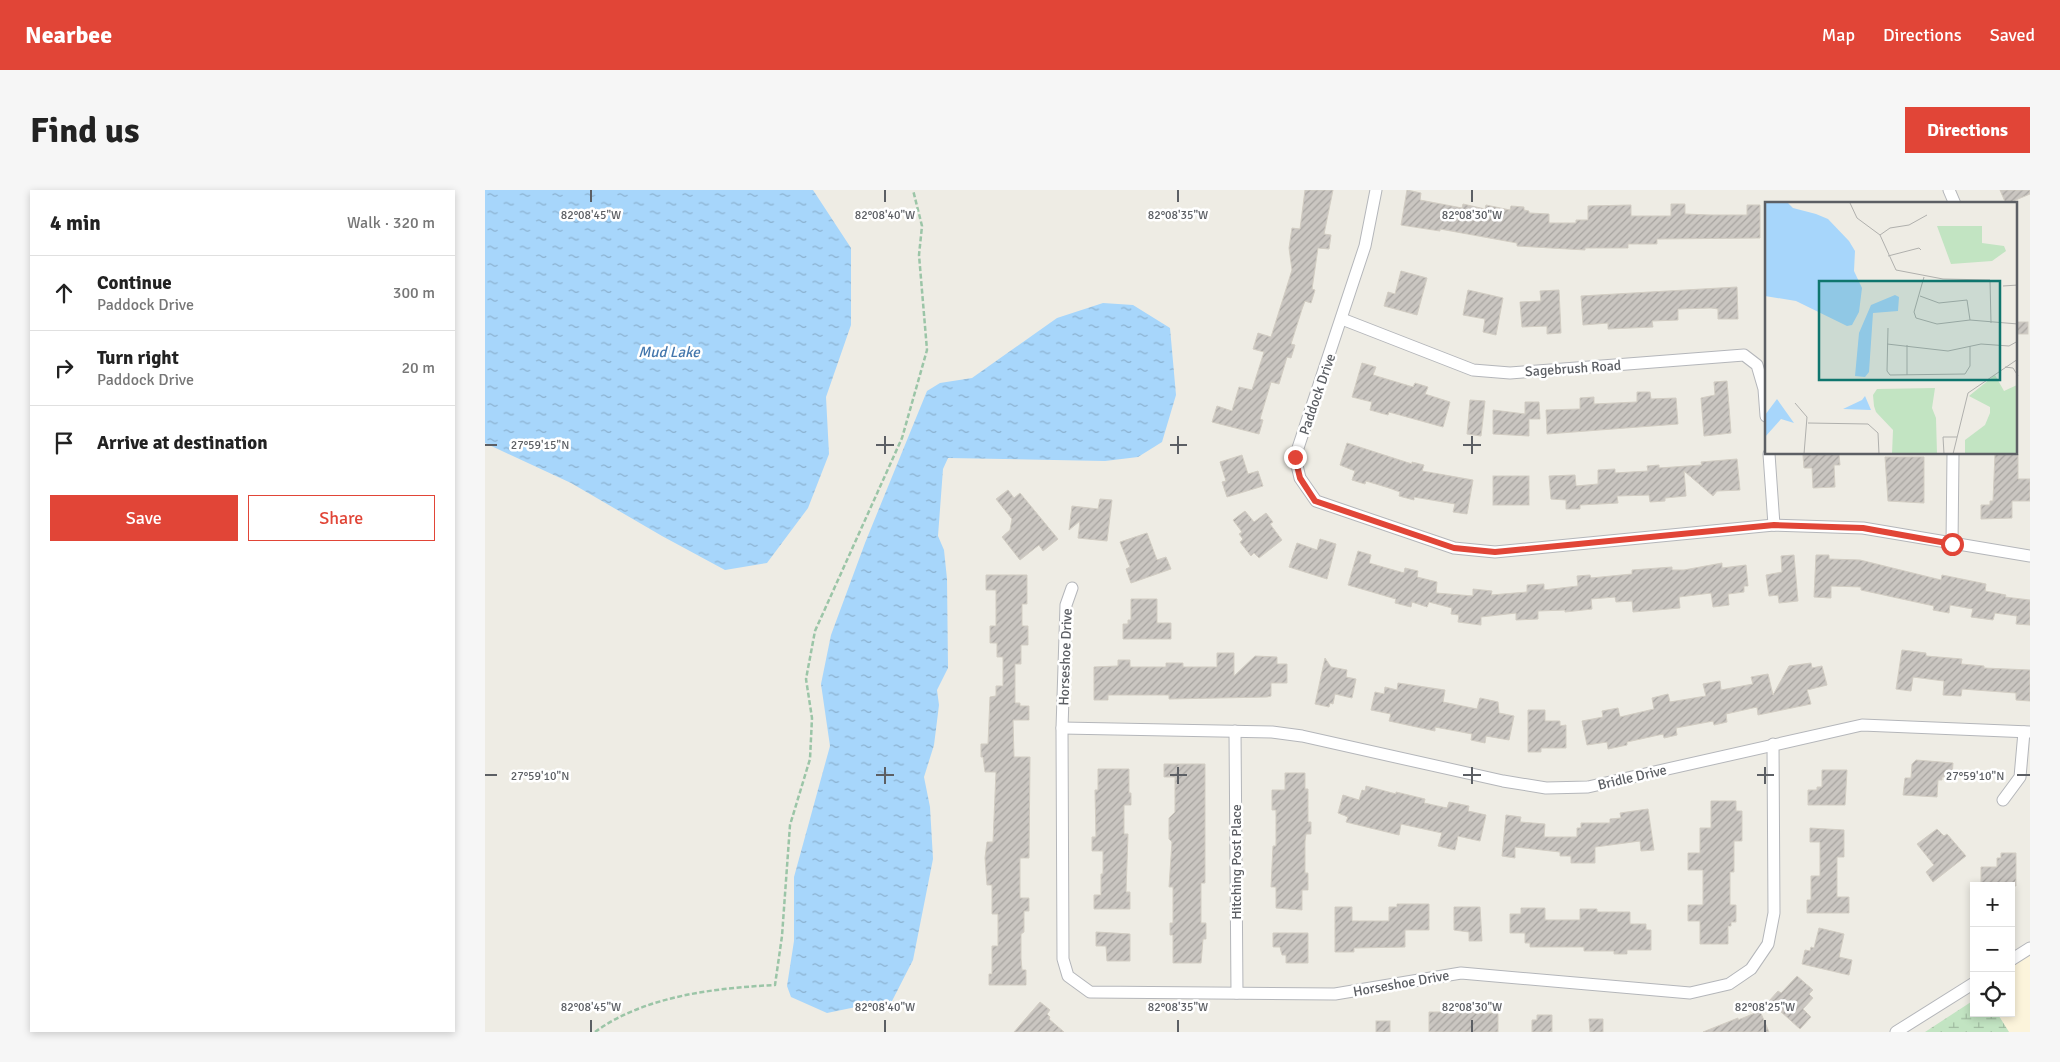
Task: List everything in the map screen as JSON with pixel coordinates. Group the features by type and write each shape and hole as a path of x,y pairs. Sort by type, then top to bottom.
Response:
{"street":[{"name":"Paddock Drive","path":"1376,190 1365,246 1295,457 1300,478 1315,501 1454,548 1495,552 1774,525 1863,528 2030,556"},
{"path":"1949,190 1954,202"},
{"name":"Sagebrush Road","path":"1342,319 1473,370 1509,373 1744,355 1757,365 1764,389 1765,402"},
{"path":"1769,455 1774,525"},
{"path":"1952,544 1953,455"},
{"name":"Horseshoe Drive","path":"1072,588 1066,605 1062,728 1063,959 1068,976 1090,992 1335,994 1461,972 1690,993 1729,984 1751,969 1768,944 1774,913 1773,744"},
{"name":"Bridle Drive","path":"1235,731 1302,736 1503,781 1546,788 1588,787 1862,725 2027,732"},
{"path":"1062,728 1235,731"},
{"name":"Hitching Post Place","path":"1235,731 1237,992"},
{"path":"2003,800 2020,777 2027,732"},
{"path":"2015,957 2030,948"},
{"path":"1897,1032 1970,986"}],"path":[{"path":"595,1032 606,1024 672,997 775,985 782,936 790,825 810,759 812,718 806,679 815,631 902,438 927,350 919,255 922,226 913,190"}],"shaded area":[{"path":"2030,942 2030,1032 2009,1032 2000,1017 2015,1017 2015,951"}],"green space":[{"path":"1970,1003 1970,1017 2000,1017 2009,1032 1925,1032"}],"water":[{"name":"Mud Lake","path":"485,190 813,190 851,248 851,325 826,397 829,454 808,508 767,563 725,570 571,483 485,443"},
{"path":"1103,303 1133,305 1170,328 1176,395 1162,442 1138,457 1105,461 948,458 943,469 938,536 944,550 947,579 948,668 937,690 939,705 934,745 924,777 930,807 933,859 913,960 892,1001 879,1007 856,1007 827,1013 791,997 787,986 794,941 794,877 830,746 821,684 831,635 865,543 927,391 940,383 972,378 1057,318"}],"building":[{"path":"1305,190 1333,190 1324,234 1331,235 1329,249 1318,248 1312,289 1315,290 1311,303 1305,301 1302,309 1291,344 1295,345 1291,358 1287,357 1279,384 1271,382 1260,419 1263,420 1259,434 1212,422 1217,406 1232,411 1239,387 1252,390 1264,352 1253,349 1258,333 1271,337 1292,270 1289,248 1292,228 1300,229"},
{"path":"1407,190 1421,193 1420,200 1462,208 1463,204 1485,209 1486,205 1510,210 1511,206 1524,207 1524,210 1529,211 1529,213 1549,214 1549,223 1576,223 1576,220 1588,220 1588,206 1631,205 1631,216 1671,216 1671,204 1685,204 1685,214 1710,215 1747,215 1747,205 1760,205 1760,238 1657,239 1657,244 1628,244 1628,248 1585,248 1585,250 1517,246 1517,243 1440,229 1440,231 1401,225"},
{"path":"2000,190 2030,190 2030,194 2011,202 2005,202"},
{"path":"1401,271 1427,278 1417,315 1384,306 1388,292 1395,294"},
{"path":"1737,287 1738,319 1718,319 1718,309 1678,309 1678,320 1652,321 1653,327 1608,329 1608,323 1583,325 1581,296"},
{"path":"1468,290 1503,298 1496,335 1483,332 1485,319 1463,315"},
{"path":"1559,290 1561,333 1547,334 1547,326 1522,327 1520,302 1541,301 1540,291"},
{"path":"2017,322 2028,322 2028,334 2017,334"},
{"path":"1362,363 1376,367 1373,375 1413,387 1415,383 1428,387 1425,394 1450,402 1443,427 1389,412 1388,415 1370,410 1372,402 1352,397"},
{"path":"1727,381 1731,433 1704,436 1701,398 1715,395 1714,382"},
{"path":"1637,392 1650,392 1651,399 1676,398 1678,424 1547,434 1546,410 1580,409 1580,398 1594,397 1594,404 1637,402"},
{"path":"1470,400 1485,401 1481,436 1467,434"},
{"path":"1525,402 1539,402 1540,419 1529,419 1529,436 1493,434 1493,410 1525,414"},
{"path":"1347,443 1412,464 1412,462 1424,465 1422,471 1473,480 1467,514 1453,512 1455,504 1414,497 1414,500 1399,496 1400,492 1389,488 1366,481 1365,484 1352,480 1355,471 1340,465"},
{"path":"2018,454 2018,479 2030,479 2030,501 2012,501 2012,518 1981,519 1981,505 1990,505 1990,501 1993,501 1995,455"},
{"path":"1242,455 1248,474 1258,471 1263,486 1227,497 1222,482 1226,481 1220,462"},
{"path":"1803,455 1839,455 1840,465 1834,465 1835,487 1813,488 1812,468 1804,468"},
{"path":"1885,457 1924,457 1924,503 1888,501"},
{"path":"1737,459 1740,490 1717,491 1713,496 1684,471 1686,496 1665,498 1665,501 1650,502 1649,495 1617,496 1618,503 1580,505 1580,509 1566,509 1566,500 1551,499 1549,476 1575,475 1576,486 1598,484 1598,470 1615,469 1615,473 1648,471 1647,466 1659,465 1659,468 1702,465 1701,462"},
{"path":"1493,476 1529,476 1529,505 1493,505"},
{"path":"1008,490 1014,498 1020,493 1058,539 1043,551 1039,545 1020,560 1002,537 1010,530 1012,519 996,499"},
{"path":"1100,499 1112,500 1107,541 1078,538 1080,521 1069,530 1072,506 1098,509"},
{"path":"1245,511 1254,522 1266,513 1273,522 1270,524 1282,540 1259,558 1254,553 1251,556 1240,542 1243,539 1239,534 1242,532 1233,520"},
{"path":"1147,533 1157,560 1166,557 1171,569 1131,583 1126,569 1130,567 1120,542"},
{"path":"1320,539 1336,544 1327,579 1289,567 1297,543 1317,550"},
{"path":"1358,551 1371,555 1369,563 1404,573 1405,568 1418,571 1417,577 1437,582 1436,593 1473,596 1473,589 1492,591 1491,595 1527,592 1527,585 1544,584 1544,590 1578,586 1577,576 1590,575 1591,578 1632,574 1632,570 1672,567 1672,570 1684,570 1722,563 1722,568 1746,565 1748,586 1744,586 1744,592 1728,594 1729,605 1713,607 1711,593 1679,597 1680,608 1633,612 1632,601 1616,602 1615,597 1591,599 1592,609 1565,612 1565,610 1538,611 1538,619 1516,620 1516,613 1481,617 1481,625 1458,622 1459,615 1451,614 1452,608 1429,602 1427,607 1412,602 1411,607 1395,603 1396,599 1348,585"},
{"path":"1794,555 1798,601 1779,603 1778,595 1769,596 1766,575 1782,572 1781,556"},
{"path":"1816,555 1829,555 1829,559 1860,560 1941,580 1942,575 1986,584 1985,591 2006,595 2005,597 2030,600 2030,625 2016,624 2017,616 1995,613 1993,620 1971,617 1973,609 1950,605 1949,613 1933,610 1934,606 1861,590 1861,587 1831,586 1831,598 1814,597"},
{"path":"986,575 1027,575 1027,604 1022,604 1022,626 1028,626 1028,645 1021,645 1021,664 1015,664 1015,703 1020,703 1020,706 1029,706 1029,720 1013,720 1014,757 1030,757 1029,858 1020,858 1020,898 1029,898 1029,911 1024,911 1024,932 1021,934 1022,970 1026,970 1026,985 989,985 989,974 992,974 992,946 998,946 998,914 992,914 992,885 987,885 985,858 987,842 993,842 996,772 985,772 983,757 981,757 981,744 988,744 990,697 996,696 996,686 1003,686 1003,657 997,657 997,643 990,643 990,626 996,626 996,590 986,590"},
{"path":"1131,599 1157,599 1157,623 1171,623 1171,639 1123,639 1123,624 1128,624 1128,620 1131,620"},
{"path":"1902,650 1926,653 1926,656 1962,659 1961,664 1984,666 1984,668 2030,670 2030,701 2016,700 2016,693 1962,689 1961,696 1943,695 1944,681 1913,677 1911,691 1896,689"},
{"path":"1217,653 1234,653 1234,676 1255,656 1277,657 1277,664 1287,664 1287,683 1271,683 1271,696 1267,697 1169,699 1169,695 1108,695 1108,700 1094,700 1094,667 1118,666 1118,660 1130,660 1130,667 1166,667 1166,663 1183,663 1183,667 1217,667"},
{"path":"1325,658 1331,667 1347,670 1346,677 1356,679 1352,698 1335,694 1333,704 1330,703 1329,707 1315,704"},
{"path":"1811,663 1812,668 1822,666 1827,685 1807,690 1811,704 1758,715 1757,707 1726,714 1727,722 1714,725 1713,721 1676,728 1677,735 1664,738 1663,734 1627,742 1627,745 1608,749 1607,742 1587,745 1582,721 1603,717 1602,711 1618,708 1620,717 1654,709 1652,698 1668,694 1670,702 1706,696 1703,684 1720,681 1721,690 1753,684 1751,677 1768,674 1773,695 1789,666"},
{"path":"1398,683 1445,690 1443,702 1477,709 1480,698 1498,702 1499,713 1514,716 1509,740 1486,736 1485,743 1471,740 1472,734 1435,727 1435,731 1389,721 1391,714 1371,710 1375,692 1384,694 1385,687 1397,690"},
{"path":"1528,710 1545,710 1545,721 1560,721 1560,726 1566,725 1566,748 1541,748 1541,752 1528,752"},
{"path":"1916,760 1953,763 1952,777 1942,777 1942,780 1938,780 1937,797 1903,795 1905,778 1911,778 1912,764"},
{"path":"1164,764 1205,764 1205,883 1201,883 1201,923 1206,923 1206,939 1203,939 1201,963 1173,963 1173,935 1170,935 1170,923 1173,923 1173,887 1169,887 1172,842 1169,839 1169,818 1175,812 1175,777 1164,777"},
{"path":"1098,769 1129,769 1131,805 1124,805 1124,834 1128,834 1126,892 1130,892 1130,909 1094,909 1094,895 1101,895 1101,874 1103,874 1103,851 1092,851 1092,837 1096,837 1095,790 1098,790"},
{"path":"1822,770 1847,770 1845,805 1808,805 1808,790 1817,790 1817,787 1822,787"},
{"path":"1285,773 1305,773 1305,789 1308,789 1308,822 1311,822 1311,834 1306,834 1305,841 1305,873 1308,873 1308,890 1302,890 1302,910 1276,908 1276,887 1271,887 1273,846 1276,846 1276,810 1272,810 1272,790 1285,790"},
{"path":"1366,786 1425,799 1424,803 1447,808 1449,802 1469,806 1468,811 1486,815 1480,841 1458,836 1455,850 1438,846 1442,833 1401,824 1399,835 1346,822 1348,817 1338,813 1343,795 1359,800 1362,790 1365,791"},
{"path":"1711,801 1736,801 1736,811 1742,811 1742,841 1734,841 1734,872 1730,872 1730,905 1736,905 1736,922 1731,922 1731,926 1728,926 1728,944 1700,944 1700,921 1688,921 1688,905 1703,905 1703,870 1688,870 1688,853 1700,853 1700,828 1711,828"},
{"path":"1648,809 1654,850 1641,851 1640,841 1595,847 1595,863 1571,863 1571,856 1560,856 1560,852 1515,847 1515,858 1502,856 1506,815 1521,817 1520,822 1545,824 1544,837 1577,837 1577,828 1581,828 1581,823 1610,823 1610,819 1621,818 1620,813"},
{"path":"1810,828 1844,830 1844,857 1837,857 1837,897 1849,897 1849,913 1807,913 1807,900 1811,900 1811,876 1820,876 1820,842 1810,842"},
{"path":"1937,829 1944,836 1947,834 1966,856 1933,882 1926,872 1934,865 1917,844"},
{"path":"2001,853 2016,853 2016,886 2015,882 1981,882 1981,867 1997,867 1997,858 2001,858"},
{"path":"1397,904 1429,904 1429,930 1405,930 1405,947 1354,948 1354,952 1335,952 1335,907 1352,907 1352,921 1389,921 1389,907 1397,907"},
{"path":"1454,907 1480,907 1482,941 1469,941 1469,932 1454,930"},
{"path":"1521,908 1545,908 1545,920 1580,920 1580,909 1597,909 1597,912 1630,912 1630,924 1646,924 1646,930 1651,930 1651,950 1627,950 1627,954 1614,954 1614,951 1584,951 1584,947 1530,947 1530,943 1525,943 1525,933 1510,933 1510,914 1521,914"},
{"path":"1819,928 1844,934 1839,957 1852,960 1849,975 1802,964 1805,950 1810,951 1811,947 1814,948"},
{"path":"1096,932 1130,934 1130,961 1107,961 1106,946 1096,946"},
{"path":"1273,933 1308,933 1308,963 1286,963 1286,955 1282,955 1280,947 1273,947"},
{"path":"1797,976 1813,990 1809,994 1813,998 1803,1009 1811,1017 1800,1029 1769,1001 1778,991 1781,993"},
{"path":"1040,1002 1050,1010 1047,1014 1050,1017 1049,1019 1064,1032 1014,1032"},
{"path":"1461,1009 1474,1009 1474,1013 1498,1013 1498,1032 1429,1032 1429,1012 1461,1012"},
{"path":"1760,1011 1769,1032 1703,1032 1738,1018 1738,1020"},
{"path":"1537,1015 1552,1015 1552,1032 1532,1032 1532,1020 1537,1020"},
{"path":"1589,1019 1603,1019 1603,1032 1590,1032"},
{"path":"1376,1021 1390,1021 1390,1032 1376,1032"}],"route":[{"path":"1295,457 1300,478 1315,501 1454,548 1495,552 1774,525 1863,528 1952,544"}]}
